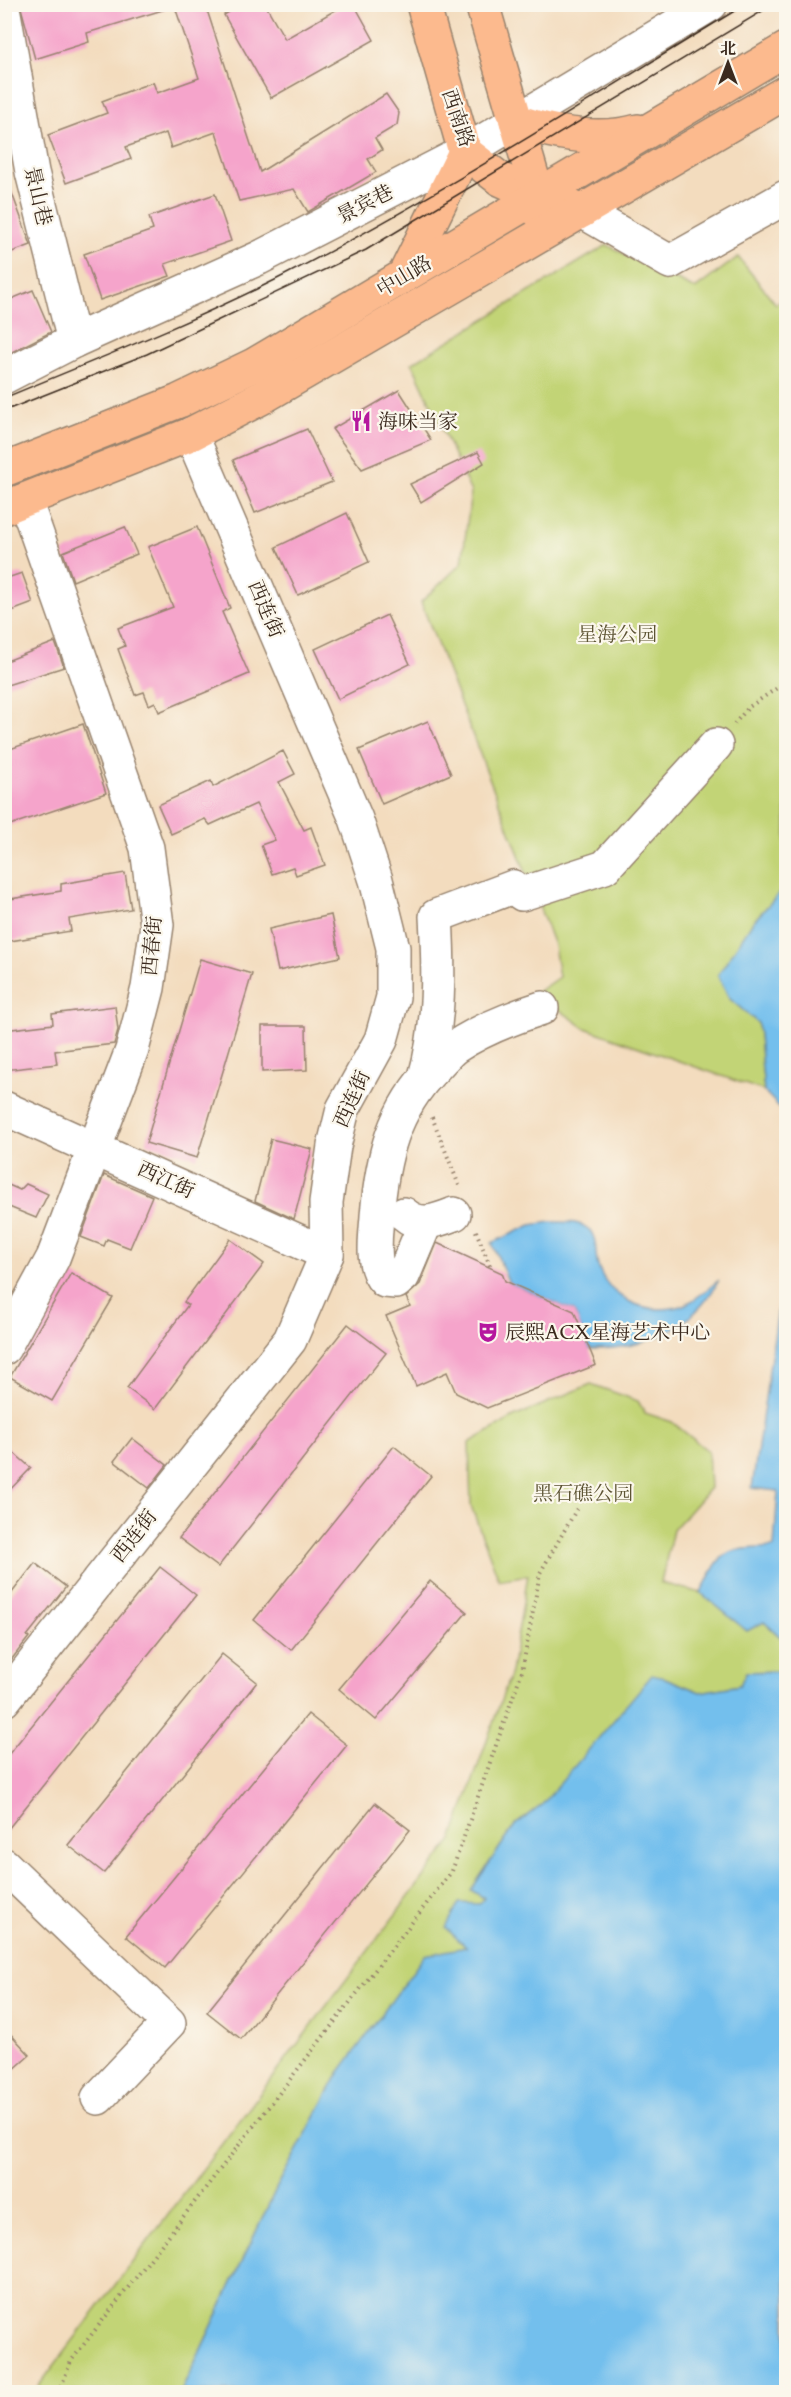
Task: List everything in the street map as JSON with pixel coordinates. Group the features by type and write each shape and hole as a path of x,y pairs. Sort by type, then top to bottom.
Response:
{"main road":[{"name":"西南路","path":"423,4 465,152 500,179 538,196 582,211"},
{"path":"482,4 538,196 539,219 531,241"},
{"name":"中山路","path":"4,470 178,401 254,365 786,49"},
{"name":"中山路","path":"15,504 191,434 261,398 786,92"},
{"path":"516,121 546,131 604,136 631,133 657,125"},
{"path":"404,276 465,152"}],"street":[{"name":"景宾巷","path":"4,377 74,342 259,258 465,152 711,4"},
{"name":"景山巷","path":"4,13 32,172 74,342"},
{"path":"582,211 670,262 786,197"},
{"name":"西连街","path":"4,1700 290,1340 327,1254 326,1202 333,1146 338,1128 344,1109 381,1040 393,997 393,948 376,880 356,819 191,434"},
{"name":"西春街","path":"4,1348 53,1258 132,1050 148,988 157,925 147,848 15,504"},
{"path":"422,1081 434,1047 439,964 436,916 513,887 522,894 605,867 716,745"},
{"path":"423,1223 422,1231 403,1276 396,1282 385,1281 379,1276 376,1261 384,1159 405,1106 422,1081 454,1048 513,1018 542,1008"},
{"name":"西江街","path":"4,1108 327,1254"},
{"path":"338,1128 384,1159 397,1207 410,1219 423,1223 463,1211"},
{"path":"4,1865 169,2024 98,2098"}],"path":[{"path":"716,745 749,707 786,682"},
{"path":"422,1081 463,1211 491,1268"},
{"path":"59,2392 71,2361 452,1870 522,1671 540,1573 579,1505"}],"green space":[{"name":"星海公园","path":"607,245 695,289 738,257 776,304 786,297 786,886 752,923 730,999 758,1023 764,1091 585,1028 536,993 559,977 554,945 421,602 462,563 471,492 412,363"},
{"name":"黑石礁公园","path":"591,1384 638,1401 645,1413 672,1422 708,1451 710,1488 673,1530 661,1583 701,1593 721,1608 764,1622 786,1642 786,1671 746,1672 741,1685 700,1692 665,1678 541,1806 515,1825 471,1890 485,1898 479,1904 466,1947 339,2073 277,2187 181,2392 34,2392 452,1840 511,1672 528,1575 499,1580 471,1506 469,1443 514,1417"}],"water":[{"path":"786,886 786,1118 785,1113 764,1091 758,1023 730,999 718,975 752,923"},
{"path":"551,1222 574,1223 587,1228 595,1241 598,1266 603,1277 619,1295 641,1306 665,1309 683,1305 719,1280 695,1312 664,1334 628,1346 589,1349 574,1311 509,1283 492,1243 531,1225"},
{"path":"786,1254 786,1642 764,1622 747,1631 701,1593 715,1566 727,1554 745,1549 774,1547 778,1491 752,1488"},
{"path":"786,1671 786,2392 181,2392 277,2187 339,2073 425,1955 466,1947 446,1928 459,1903 479,1904 484,1898 471,1890 515,1825 541,1806 652,1675 700,1692 740,1685 746,1672"}],"building":[{"path":"20,4 165,4 166,9 87,33 89,42 35,59"},
{"path":"174,4 205,4 260,172 386,94 399,113 397,125 375,138 382,150 368,159 376,172 308,212 294,189 239,201 216,132 171,148 166,133 126,147 131,159 66,183 48,135 107,113 102,101 153,82 157,93 199,78"},
{"path":"242,4 265,4 285,39 346,4 354,4 374,40 271,98 224,15"},
{"path":"4,177 6,177 31,245 4,255"},
{"path":"215,194 231,241 165,264 170,276 100,300 84,254 153,230 149,217"},
{"path":"33,290 51,332 4,356 4,302"},
{"path":"399,390 431,440 362,469 332,429"},
{"path":"307,429 332,482 255,513 233,460"},
{"path":"478,452 484,463 421,502 410,484"},
{"path":"347,513 369,562 298,595 276,547"},
{"path":"125,527 137,554 73,581 63,552"},
{"path":"197,527 230,608 222,612 249,674 159,712 155,702 149,705 144,692 135,695 118,649 125,646 118,628 173,607 148,547"},
{"path":"22,573 33,603 4,614 4,579"},
{"path":"387,615 410,664 338,699 315,649"},
{"path":"55,642 64,667 4,686 4,662"},
{"path":"428,721 451,774 382,804 359,750"},
{"path":"83,724 106,793 4,827 4,751"},
{"path":"283,751 295,774 279,782 304,830 311,827 325,865 296,875 293,867 272,874 261,845 275,840 256,804 210,825 205,819 171,834 158,805 211,781 213,787"},
{"path":"125,873 131,909 69,919 71,931 4,942 4,900 61,891 61,884"},
{"path":"331,915 340,957 278,971 269,929"},
{"path":"200,959 252,974 197,1158 146,1143"},
{"path":"115,1006 118,1030 114,1044 55,1051 57,1064 4,1070 4,1030 53,1024 52,1014"},
{"path":"262,1026 306,1026 307,1070 262,1072"},
{"path":"271,1139 312,1149 294,1219 255,1201"},
{"path":"104,1175 152,1196 130,1248 107,1239 104,1246 81,1237"},
{"path":"4,1183 20,1190 26,1184 48,1194 36,1218 4,1205"},
{"path":"230,1239 264,1264 155,1409 127,1388 188,1305 184,1302"},
{"name":"辰熙ACX星海艺术中心","path":"437,1243 502,1273 505,1281 574,1311 596,1365 487,1408 456,1393 447,1372 416,1386 386,1316 410,1306 406,1297 420,1284"},
{"path":"71,1273 113,1298 52,1401 10,1377"},
{"path":"348,1324 386,1353 218,1567 179,1538"},
{"path":"132,1438 167,1465 149,1488 114,1461"},
{"path":"4,1444 31,1468 4,1496"},
{"path":"394,1446 431,1476 291,1650 254,1620"},
{"path":"35,1563 66,1587 4,1669 4,1603"},
{"path":"160,1567 196,1595 4,1834 4,1760"},
{"path":"430,1581 467,1612 376,1720 339,1689"},
{"path":"222,1654 257,1682 104,1873 68,1845"},
{"path":"308,1714 347,1745 165,1968 126,1936"},
{"path":"375,1803 410,1830 241,2039 207,2012"},
{"path":"4,2027 30,2055 4,2078"}],"tram line":[{"path":"4,398 208,312 275,280 395,216 746,4"},
{"path":"4,411 147,354 366,250 774,4"}],"place":[{"name":"海味当家","path":"361,421"},
{"name":"辰熙ACX星海艺术中心","path":"488,1332"}]}
